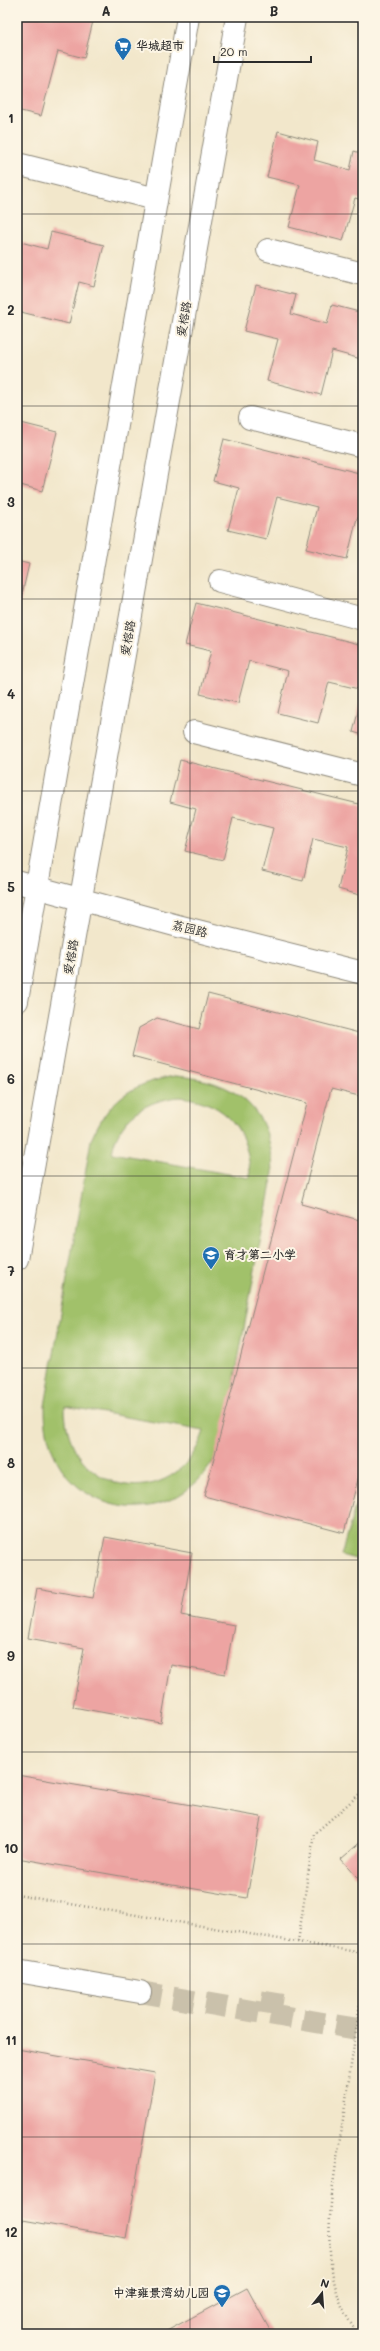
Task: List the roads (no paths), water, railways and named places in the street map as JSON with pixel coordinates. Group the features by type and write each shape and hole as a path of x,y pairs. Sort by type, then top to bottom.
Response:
{"street":[{"path":"17,1001 27,885 156,199 188,17"},
{"name":"爱榕路","path":"17,1258 237,17"},
{"path":"17,164 156,199"},
{"path":"268,250 363,274"},
{"path":"250,418 363,446"},
{"path":"220,581 363,619"},
{"path":"194,732 363,775"},
{"name":"荔园路","path":"27,885 363,973"},
{"path":"17,1971 140,1992"}],"tunnel":[{"path":"270,2014 275,1983"},
{"path":"140,1992 363,2030"}],"place":[{"name":"华城超市","path":"123,61"},
{"name":"育才第二小学","path":"211,1270"},
{"name":"中津雍景湾幼儿园","path":"222,2308"}]}
